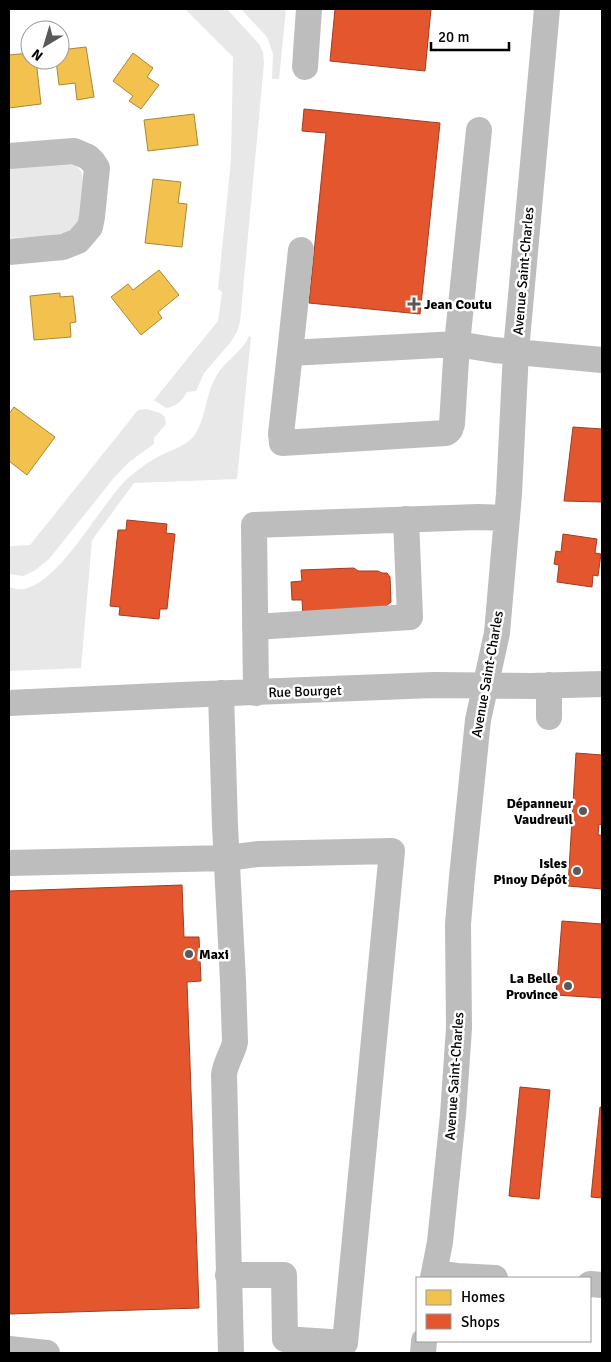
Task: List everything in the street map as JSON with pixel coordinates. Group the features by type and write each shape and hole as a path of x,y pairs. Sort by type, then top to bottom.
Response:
{"street":[{"path":"305,67 308,9"},
{"name":"Avenue Saint-Charles","path":"433,1276 440,1242 453,1115 459,1028 458,924 462,877 477,729 497,633 507,518 516,352 547,9"},
{"path":"301,250 281,434 282,443 446,433 450,430 452,424 457,344 479,130"},
{"path":"9,156 74,151 88,157 97,168 90,227 78,241 63,247 9,252"},
{"path":"290,352 457,344 494,350 602,360"},
{"path":"256,693 254,524 478,517 507,518"},
{"path":"255,627 410,617 406,519"},
{"name":"Rue Bourget","path":"9,703 434,685 486,687 602,684"},
{"path":"549,685 549,717"},
{"path":"220,693 235,1042 224,1075 231,1353"},
{"path":"9,863 226,858 258,854 392,851 345,1343 285,1339 284,1274 228,1275"},
{"path":"433,1276 476,1277"},
{"path":"9,1349 47,1353"}],"shaded area":[{"path":"185,9 227,9 259,44 263,52 264,63 240,322 237,332 230,343 204,373 196,391 187,392 178,403 166,408 154,400 218,321 222,292 218,289 231,160 233,57"},
{"path":"241,9 286,9 279,79 272,79 273,54 267,37"},
{"path":"68,162 78,168 82,174 82,208 77,225 71,230 59,234 9,238 9,168"},
{"path":"249,336 251,337 237,479 134,483 92,540 81,668 9,671 9,587 24,589 38,583 52,572 80,540 129,477 159,456 185,444 193,437 201,423 212,384 219,371 242,347"},
{"path":"147,409 160,413 165,417 166,424 154,438 154,444 129,462 113,479 49,559 34,571 23,576 9,574 9,546 30,545 138,410"}],"building: Homes":[{"path":"86,47 94,97 77,100 75,83 59,85 57,70 70,70 70,49"},
{"path":"133,53 153,68 147,77 159,85 141,109 129,101 133,96 113,81"},
{"path":"20,54 20,70 37,70 41,104 9,108 9,55"},
{"path":"194,114 198,145 148,151 144,120"},
{"path":"153,179 181,182 178,203 187,204 182,247 145,243"},
{"path":"159,270 179,295 158,312 162,318 141,335 111,297 128,284 133,290"},
{"path":"60,293 60,297 73,296 76,322 70,323 71,337 34,340 30,296"},
{"path":"14,407 55,437 27,475 9,461 9,414"}],"building: Shops":[{"path":"335,9 431,9 425,71 330,61"},
{"path":"304,109 440,123 420,314 309,303 326,133 302,131"},
{"path":"573,427 602,429 602,502 564,501"},
{"path":"127,520 167,524 166,533 175,534 167,609 160,609 159,619 119,615 120,607 110,606 118,530 126,530"},
{"path":"563,534 597,539 595,553 601,554 598,576 593,575 592,587 557,582 559,565 554,564 556,551 561,552"},
{"path":"354,568 358,571 387,573 390,577 391,602 386,606 303,616 302,600 292,600 291,582 302,581 301,570"},
{"path":"576,753 602,755 602,825 599,824 598,835 602,835 602,889 568,886"},
{"path":"182,885 184,937 199,937 201,981 187,982 199,1308 9,1314 9,891"},
{"path":"562,921 602,924 602,998 556,995"},
{"path":"520,1087 550,1090 539,1199 509,1196"},
{"path":"600,1107 602,1107 602,1198 591,1197"}],"place":[{"name":"Jean Coutu","path":"414,304"},
{"name":"Dépanneur Vaudreuil","path":"583,811"},
{"name":"Isles Pinoy Dépôt","path":"577,871"},
{"name":"Maxi","path":"189,954"},
{"name":"La Belle Province","path":"568,986"}]}
